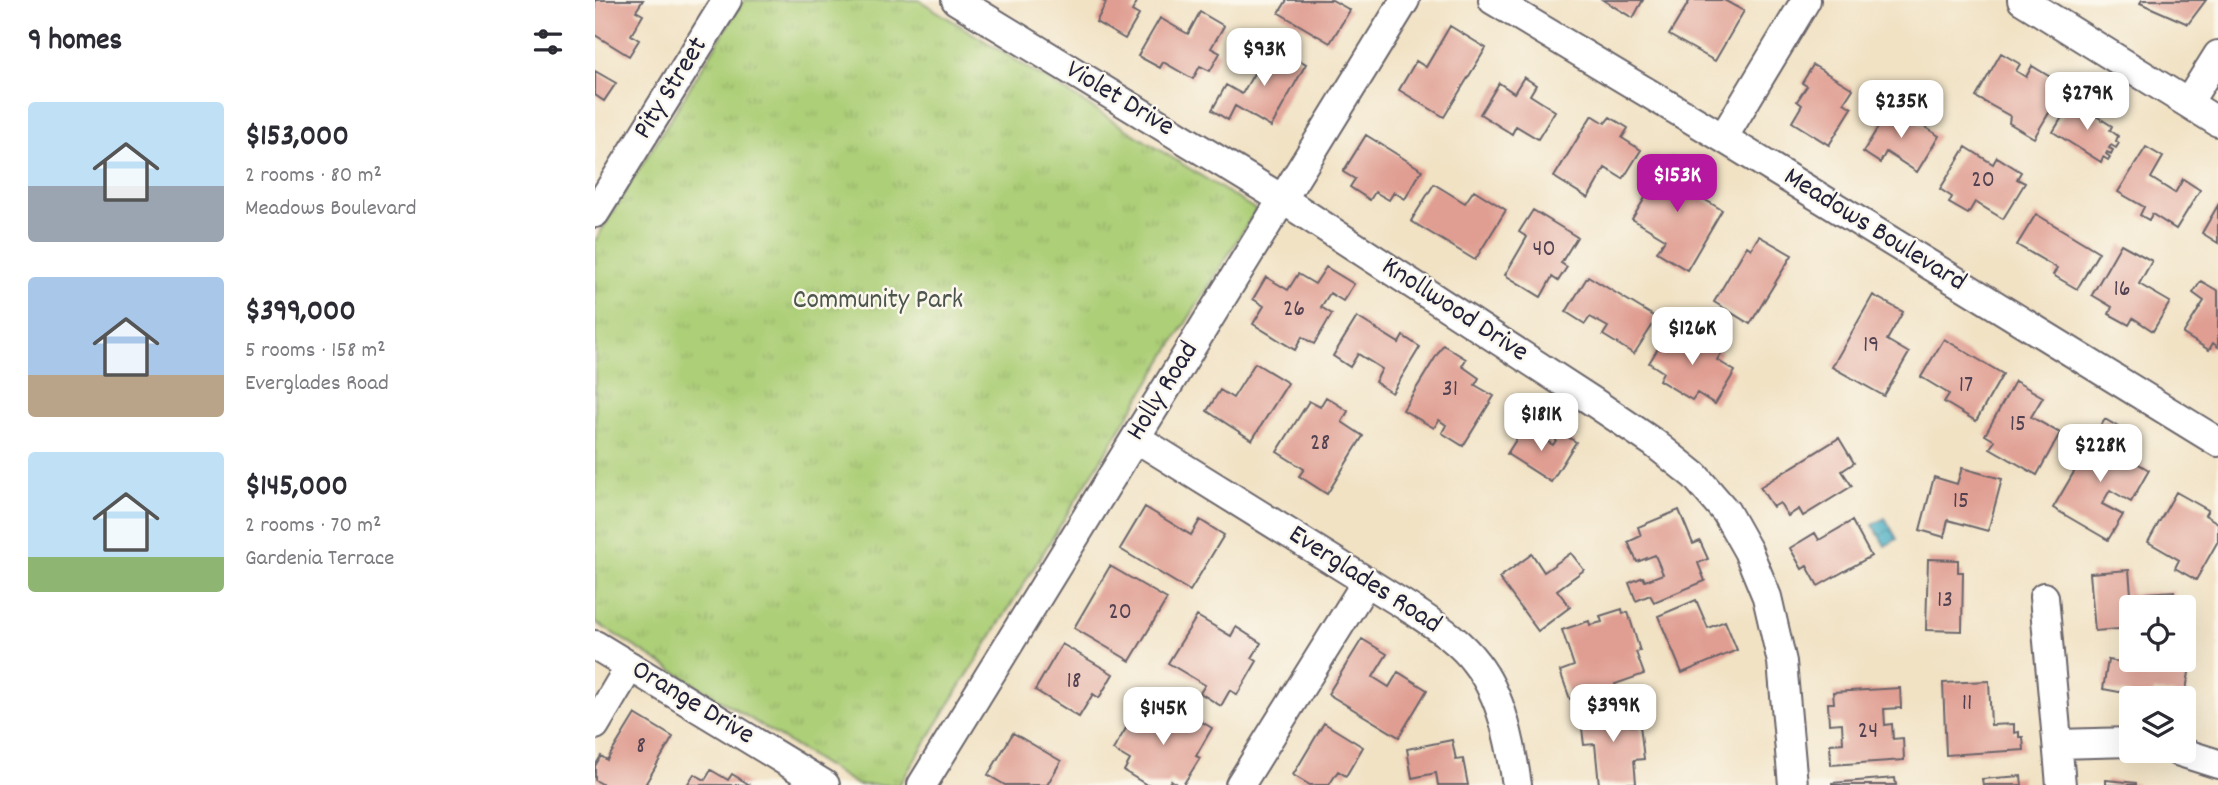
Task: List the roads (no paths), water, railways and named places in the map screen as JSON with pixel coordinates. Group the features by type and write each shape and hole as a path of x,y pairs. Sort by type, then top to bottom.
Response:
{"street":[{"name":"Pity Street","path":"595,213 727,0"},
{"name":"Violet Drive","path":"956,0 1282,199"},
{"name":"Holly Road","path":"922,785 1405,0"},
{"name":"Meadows Boulevard","path":"1493,0 2218,442"},
{"path":"1723,138 1807,0"},
{"path":"2022,0 2218,122"},
{"path":"2188,103 2218,55"},
{"name":"Knollwood Drive","path":"1282,199 1644,436 1710,491 1737,530 1767,597 1782,663 1793,785"},
{"name":"Everglades Road","path":"1136,438 1439,628 1476,662 1488,681 1503,719 1517,785"},
{"path":"1240,785 1367,581"},
{"path":"2045,597 2061,785"},
{"name":"Orange Drive","path":"595,645 825,785"},
{"path":"595,725 630,666"},
{"path":"2057,744 2119,742"},
{"path":"2196,757 2218,764"}],"water":[{"path":"1885,518 1897,539 1885,546 1873,525"}],"park label":[{"name":"Community Park","path":"878,302"}]}
